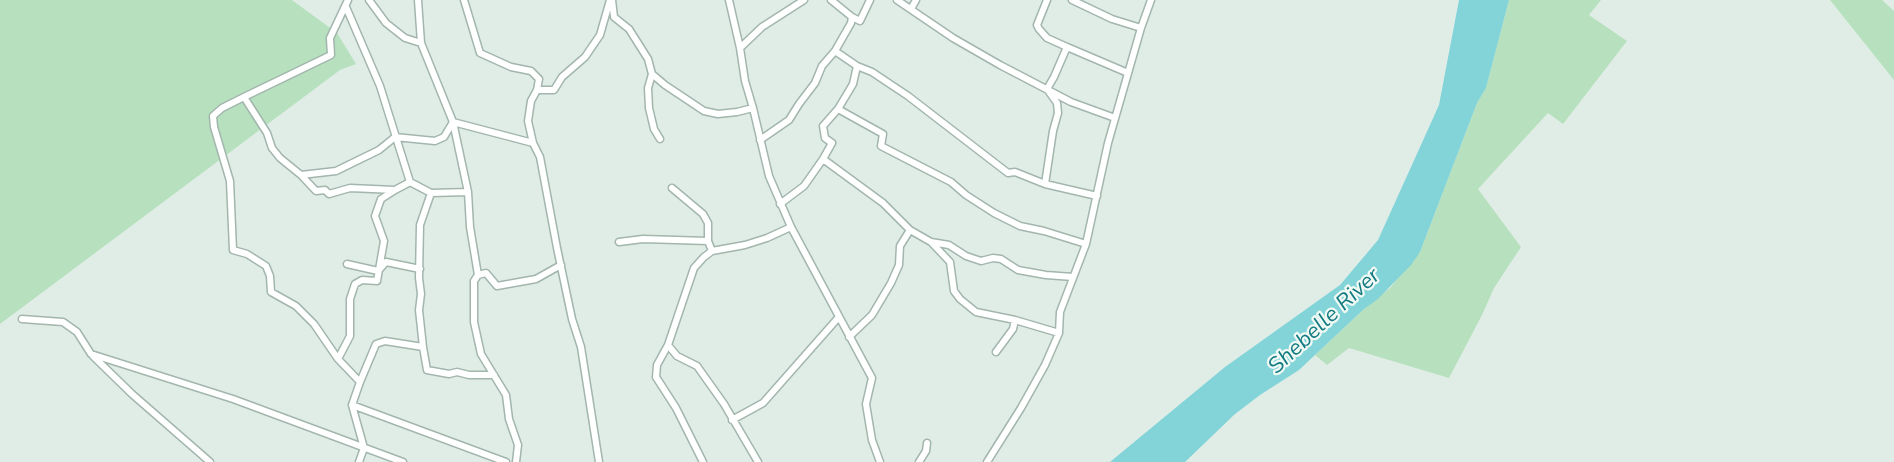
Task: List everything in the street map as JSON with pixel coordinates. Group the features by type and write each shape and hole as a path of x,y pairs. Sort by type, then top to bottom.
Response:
{"street":[{"path":"348,0 330,38 331,56 222,108 213,116 214,127 230,181 233,250 247,254 266,266 270,276 271,292 296,306 314,324 338,359 360,382"},
{"path":"369,0 386,23 405,38 421,43"},
{"path":"418,0 421,43 453,122 468,192 470,227 478,275"},
{"path":"464,0 480,53 510,68 531,71 539,80 531,101 528,121 533,143 540,157 561,265 581,346 599,462"},
{"path":"537,90 554,90 562,77 585,57 600,35 611,0"},
{"path":"611,0 614,16 629,29 648,59 652,74 648,88 649,108 654,129 660,139"},
{"path":"729,0 745,81 769,176 791,227 872,378 866,404 872,440 880,462"},
{"path":"740,48 762,27 804,0"},
{"path":"831,0 860,21 870,0"},
{"path":"897,0 953,38 1071,102 1115,118"},
{"path":"911,9 916,0"},
{"path":"1047,0 1037,25 1047,38 1128,73"},
{"path":"987,462 1045,365 1059,333 1060,312 1086,243 1115,118 1151,0"},
{"path":"1077,1 1112,19 1141,28"},
{"path":"346,8 380,86 410,182 430,193 468,192"},
{"path":"760,140 789,120 815,83 822,66 835,51 852,17"},
{"path":"1047,89 1067,47"},
{"path":"835,51 908,96 1008,173 1015,172 1045,184 1097,196"},
{"path":"780,204 804,186 823,159 832,142 825,138 823,126 838,109 853,84 857,66"},
{"path":"652,74 664,85 704,111 718,114 753,108"},
{"path":"1045,184 1058,113 1057,104 1047,89"},
{"path":"244,97 267,133 272,148 316,191 326,190 329,194 350,188 395,190"},
{"path":"838,109 883,134 880,146 951,182 994,213 1020,226 1086,243"},
{"path":"301,175 336,171 379,150 395,137 435,141 444,137 453,122"},
{"path":"453,122 533,143"},
{"path":"823,159 883,203 910,230 931,242 950,262 954,291 976,312 1015,320 1059,333"},
{"path":"338,359 350,336 350,299 355,284 362,280 377,281 384,241 375,216 381,199 410,182"},
{"path":"672,188 703,214 708,223 708,241 712,251"},
{"path":"430,193 420,225 421,294 419,310 427,370 449,374 457,372 469,375 494,375"},
{"path":"703,462 676,408 656,377 657,365 668,345 694,268 712,251 746,245 791,227"},
{"path":"849,337 872,315 891,283 899,265 900,246 910,230"},
{"path":"619,242 643,239 708,241"},
{"path":"931,242 949,245 975,260 1002,259 1018,270 1073,277"},
{"path":"378,271 386,262 420,269"},
{"path":"347,264 378,271"},
{"path":"516,462 518,445 509,419 506,395 481,354 474,322 474,281 478,275 486,273 497,286 536,279 561,265"},
{"path":"732,420 763,403 838,318"},
{"path":"22,319 63,322 77,332 91,354 132,394 210,462"},
{"path":"996,352 1013,329 1015,320"},
{"path":"359,462 364,448 352,405 376,344 385,341 423,347"},
{"path":"668,345 677,356 697,366 724,405 758,462"},
{"path":"91,354 233,399 403,462"},
{"path":"352,405 506,462"},
{"path":"919,462 926,451 927,443"}],"green space":[{"path":"0,0 292,0 337,33 356,64 340,70 0,324"},
{"path":"1509,0 1601,0 1589,15 1627,41 1563,124 1548,113 1478,189 1521,247 1494,288 1449,378 1349,348 1327,365 1315,355 1390,288 1420,252 1477,103 1486,88"},
{"path":"1830,0 1882,0 1894,11 1894,80"}],"water":[{"name":"Shebelle River","path":"1459,0 1509,0 1486,88 1477,103 1420,252 1411,265 1378,299 1364,309 1299,370 1235,414 1185,462 1110,462 1225,367 1340,285 1378,240 1439,105"}]}
